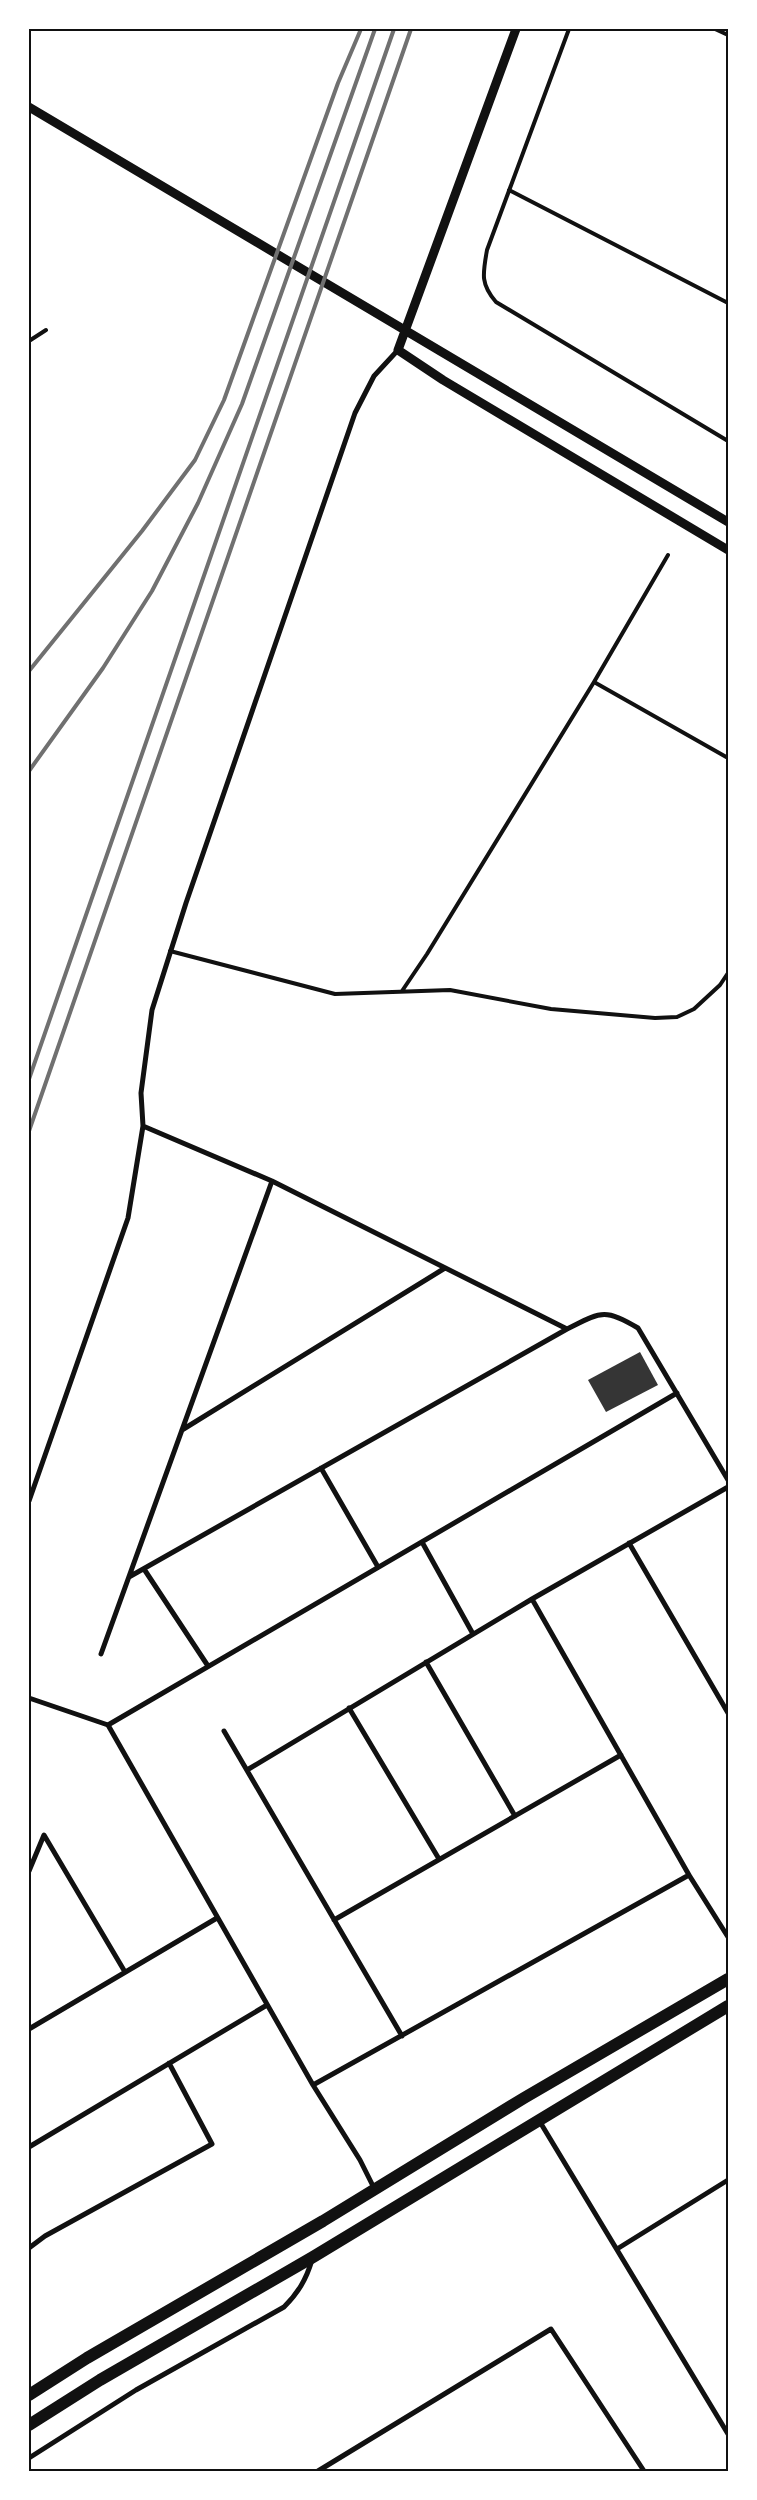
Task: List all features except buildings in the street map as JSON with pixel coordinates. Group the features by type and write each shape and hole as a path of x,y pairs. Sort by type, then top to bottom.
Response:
{"main road":[{"path":"29,2394 375,2189 524,2098 728,1979"},
{"path":"29,2425 116,2371 540,2121 728,2006"}],"street":[{"path":"29,1501 128,1218 142,1126 142,1093 147,1039 152,1010 170,951 355,412 374,376 398,350 516,29"},
{"path":"29,107 728,522"},
{"path":"398,350 444,380 728,550"},
{"path":"142,1126 272,1181 567,1329"},
{"path":"101,1654 272,1181"},
{"path":"182,1430 445,1268"},
{"path":"129,1577 596,1314 615,1315 638,1328 728,1480"},
{"path":"108,1725 677,1393"},
{"path":"322,1468 378,1567"},
{"path":"247,1770 532,1599 728,1486"},
{"path":"422,1542 473,1634"},
{"path":"630,1543 728,1713"},
{"path":"144,1569 208,1666"},
{"path":"532,1599 689,1875 728,1937"},
{"path":"426,1662 515,1816"},
{"path":"29,1698 108,1725 313,2086 360,2160 375,2189"},
{"path":"349,1708 439,1860"},
{"path":"224,1730 402,2036"},
{"path":"334,1920 621,1756"},
{"path":"29,1871 44,1836 125,1972"},
{"path":"313,2086 689,1875"},
{"path":"29,2029 218,1918"},
{"path":"29,2146 267,2005"},
{"path":"29,2248 45,2236 212,2144 169,2063"},
{"path":"540,2121 728,2434"},
{"path":"617,2249 728,2180"},
{"path":"29,2458 136,2390 284,2307 297,2294 307,2277 312,2257"},
{"path":"318,2471 551,2330 644,2471"}],"lane":[{"path":"569,29 487,250 483,272 486,290 496,302 728,441"},
{"path":"715,29 728,35"},
{"path":"509,190 728,303"},
{"path":"29,341 46,330"},
{"path":"402,990 428,954 594,682 668,555"},
{"path":"594,682 728,758"},
{"path":"170,951 335,994 375,994 402,990 450,990 551,1010 662,1018 677,1017 694,1009 720,985 728,974"}],"railway":[{"path":"29,671 142,531 195,460 224,400 338,83 361,29"},
{"path":"29,771 103,668 152,591 198,503 242,404 375,29"},
{"path":"29,1079 394,29"},
{"path":"29,1131 411,29"}]}
